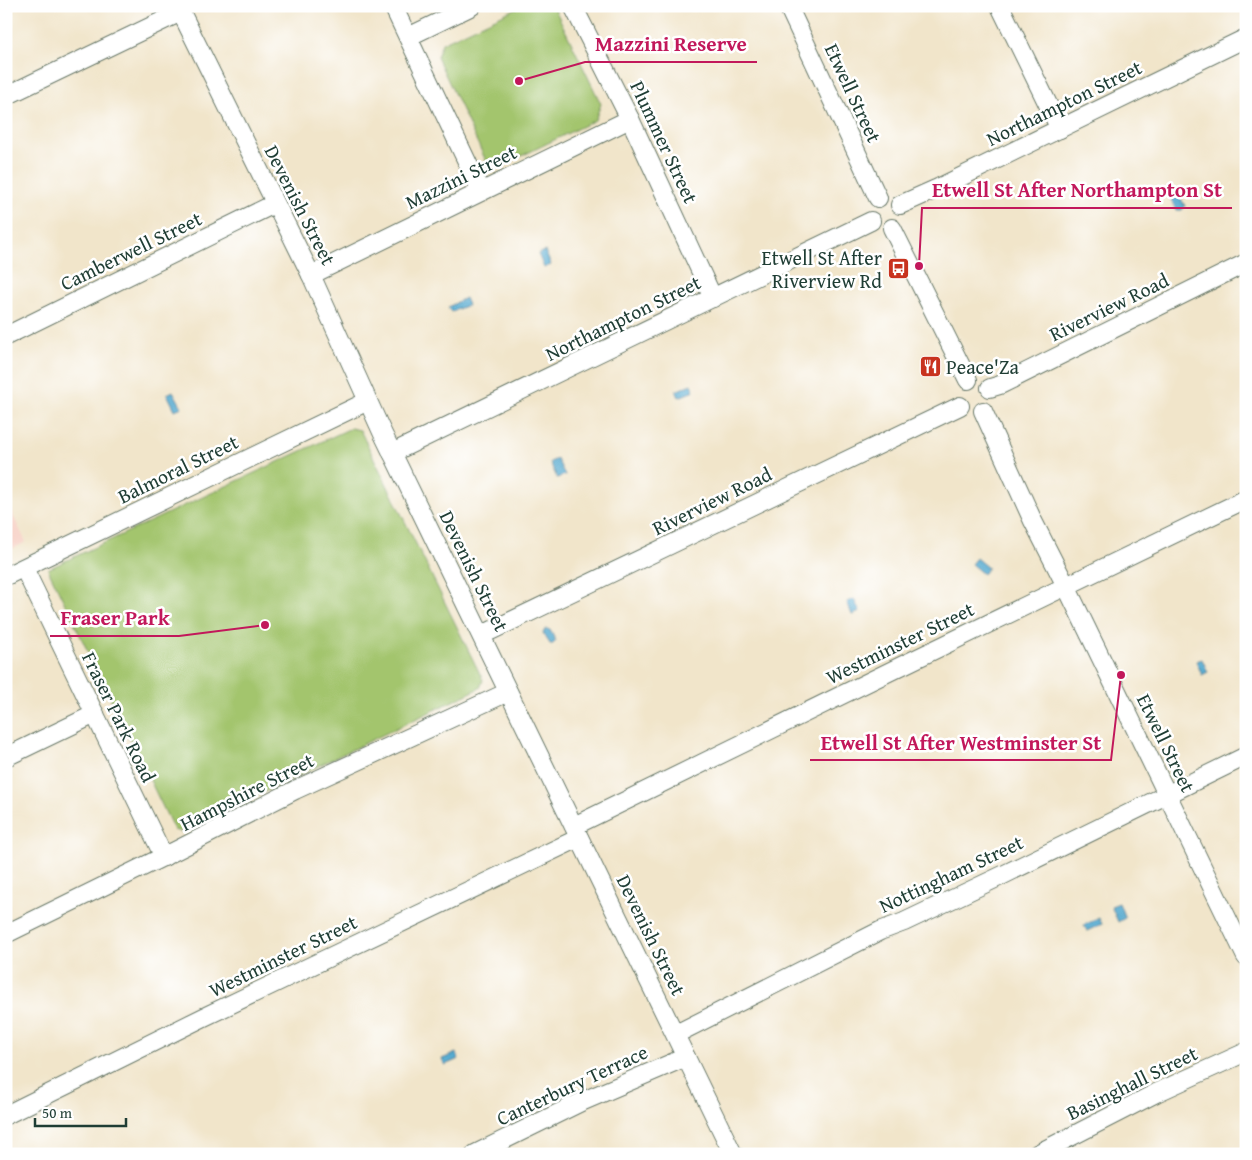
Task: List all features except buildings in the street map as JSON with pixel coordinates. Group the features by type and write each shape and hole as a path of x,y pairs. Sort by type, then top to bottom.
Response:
{"street":[{"path":"393,6 481,191"},
{"path":"408,37 472,6"},
{"name":"Plummer Street","path":"573,6 630,119 713,298"},
{"name":"Etwell Street","path":"788,6 878,198"},
{"path":"1000,6 1060,129"},
{"path":"6,96 179,9"},
{"name":"Devenish Street","path":"179,9 274,204 311,275 392,452 733,1154"},
{"name":"Northampton Street","path":"900,205 936,190 1246,38"},
{"name":"Mazzini Street","path":"311,275 630,119"},
{"path":"888,196 900,205 902,210 900,221 892,228 882,229 871,221 869,216 871,206 878,198 888,196"},
{"name":"Camberwell Street","path":"6,336 274,204"},
{"name":"Northampton Street","path":"392,452 871,221"},
{"path":"892,228 968,380"},
{"name":"Riverview Road","path":"990,388 1246,263"},
{"path":"968,380 983,381 992,393 990,404 978,413 968,412 960,406 958,401 960,386 968,380"},
{"name":"Balmoral Street","path":"6,576 368,401"},
{"name":"Riverview Road","path":"482,635 960,406"},
{"name":"Etwell Street","path":"983,411 1033,521 1246,957"},
{"name":"Westminster Street","path":"6,1115 1066,586 1246,499"},
{"name":"Fraser Park Road","path":"24,568 164,856"},
{"name":"Hampshire Street","path":"6,934 295,790 508,692"},
{"path":"6,756 95,714"},
{"name":"Nottingham Street","path":"676,1034 880,931 904,922 1246,756"},
{"name":"Basinghall Street","path":"1037,1154 1156,1093 1246,1052"},
{"name":"Canterbury Terrace","path":"475,1154 581,1102 686,1057"}],"shaded area":[{"path":"6,501 26,542 6,552"}],"green space":[{"path":"521,6 554,7 601,104 595,120 501,166 486,161 437,57 442,43"},
{"path":"351,428 360,430 483,680 480,688 181,832 174,830 48,569"}],"water":[{"path":"1172,194 1179,195 1185,206 1182,210 1177,210 1170,198"},
{"path":"545,251 551,265 544,268 538,254"},
{"path":"465,298 468,305 451,312 448,307"},
{"path":"691,384 694,391 679,397 676,391"},
{"path":"173,391 182,407 175,410 167,394"},
{"path":"557,459 565,475 557,478 550,462"},
{"path":"976,558 988,568 983,574 971,564"},
{"path":"854,599 860,612 852,615 847,602"},
{"path":"547,629 550,630 556,641 553,644 550,644 543,633"},
{"path":"1202,659 1208,672 1202,675 1196,661"},
{"path":"1119,903 1125,918 1118,922 1111,906"},
{"path":"1099,918 1102,924 1087,931 1084,925"},
{"path":"456,1053 459,1059 445,1065 442,1059"}],"place":[{"name":"Mazzini Reserve","path":"519,81"},
{"name":"Etwell St After Northampton St","path":"919,266"},
{"name":"Etwell St After Riverview Rd","path":"898,269"},
{"name":"Peace'Za","path":"930,367"},
{"name":"Fraser Park","path":"265,625"},
{"name":"Etwell St After Westminster St","path":"1121,675"}]}
